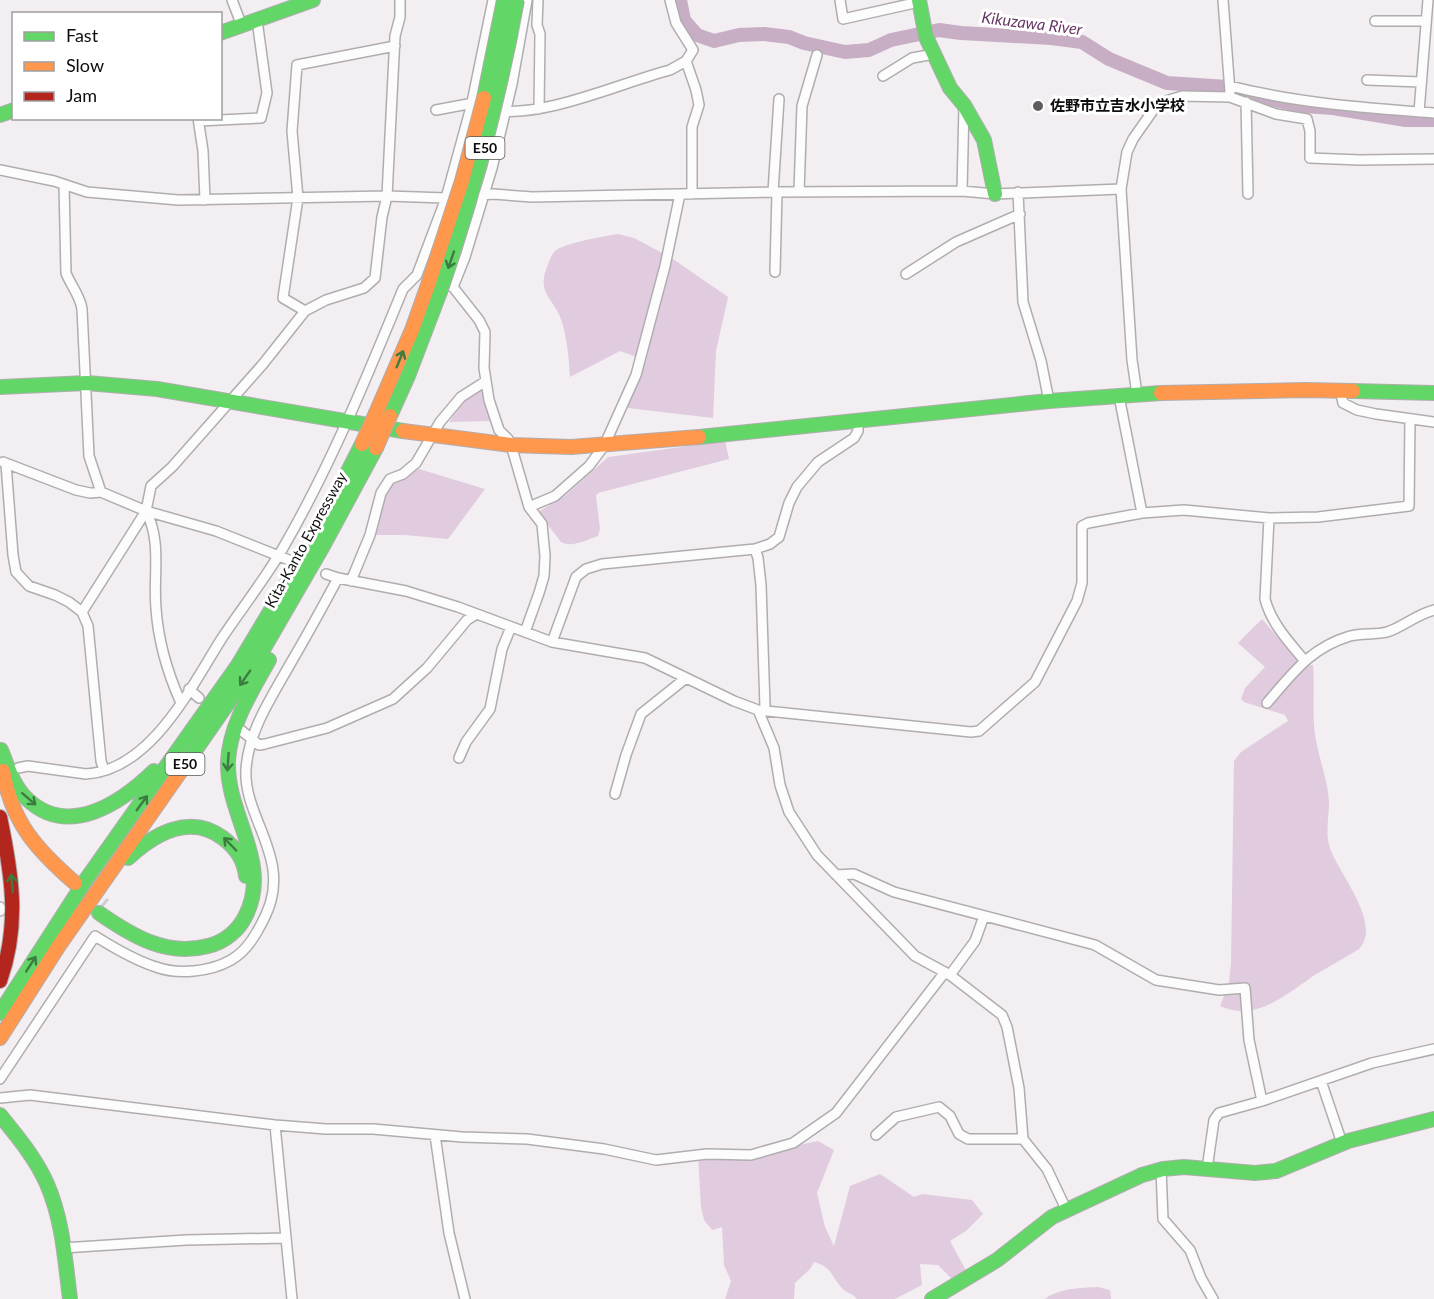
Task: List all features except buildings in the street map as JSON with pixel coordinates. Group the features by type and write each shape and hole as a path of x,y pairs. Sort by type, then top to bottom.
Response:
{"main road":[{"path":"222,32 313,0"},
{"name":"Kita-Kanto Expressway","path":"440,289 451,219 493,58 504,0"},
{"name":"Kita-Kanto Expressway","path":"0,1038 58,947 253,667 313,564 357,482 369,446 383,415 403,351 440,289 465,219 485,148 517,0"},
{"path":"919,1 926,37 950,88 964,105 984,140 995,194"},
{"path":"0,387 87,383 157,389 431,436 511,445 603,446 1137,394 1340,390 1434,393"},
{"name":"Kita-Kanto Expressway","path":"0,1013 85,880 183,744 266,619 369,446"},
{"path":"27,995 69,942 119,867 136,850 156,836 179,827 203,827 214,831 234,847 245,871 246,884 244,897 235,917 227,925 205,937 178,940 152,934 101,909 143,940 169,948 186,950 202,948 224,940 248,915 255,893 255,870 228,782 228,759 232,736 245,704 329,549 357,482"},
{"path":"1,750 8,772 19,790 41,809 71,816 86,815 108,808 132,793 155,770 232,660 266,619"},
{"path":"0,743 7,794 20,826 39,852 72,887 22,842 0,799"},
{"path":"0,817 10,860 14,920 9,955 0,981"},
{"path":"0,1114 38,1166 51,1191 58,1216 70,1299"},
{"path":"932,1299 997,1260 1037,1227 1066,1209 1142,1175 1161,1169 1184,1167 1255,1173 1276,1171 1342,1143 1434,1119"}],"street":[{"path":"232,0 242,26"},
{"path":"82,612 146,511 151,486 172,467 263,364 305,311 326,300 364,288 375,279 382,218 387,196 395,46 400,17 400,0"},
{"path":"18,768 28,766 86,774 121,764 149,743 181,703 278,556 349,422 403,289 408,281 417,275 446,198 472,104 493,0"},
{"path":"440,289 465,257 484,194 506,112 527,0"},
{"path":"538,0 539,109"},
{"path":"436,110 472,104 506,112 539,109 670,70 686,62 693,50 676,23 670,0"},
{"path":"840,0 843,19 919,1"},
{"path":"1223,0 1230,97"},
{"path":"1419,112 1428,0"},
{"path":"222,119 261,118 267,93 257,20"},
{"path":"489,20 523,27"},
{"path":"1376,21 1426,21"},
{"path":"305,311 283,298 298,198 292,131 297,65 395,46"},
{"path":"799,192 802,106 817,54"},
{"path":"883,76 912,58 934,54"},
{"path":"686,62 699,105 692,127 692,194"},
{"path":"1367,80 1421,82"},
{"path":"1230,86 1273,96 1434,113"},
{"path":"1137,394 1132,360 1121,189 1127,152 1154,109 1166,101 1182,96 1230,97 1276,114 1307,119 1310,131 1310,158 1434,159"},
{"path":"775,272 775,192 779,99"},
{"path":"1246,102 1248,194"},
{"path":"962,191 964,105"},
{"path":"199,120 205,200"},
{"path":"0,170 54,181 87,192 178,200 387,196 446,198 484,194 532,197 962,191 995,194 1121,189"},
{"path":"64,185 66,273 80,296 87,383 89,456 101,492"},
{"path":"1018,192 1023,302 1041,361 1049,401"},
{"path":"530,507 555,496 589,466 603,446 610,427 629,392 639,365 665,266 680,194"},
{"path":"906,274 956,242 1020,214"},
{"path":"417,275 440,289 479,320 485,332 486,381 489,400 499,430 511,445 530,507 542,524 544,576 525,632"},
{"path":"351,580 370,536 381,493 390,479 403,474 416,463 431,436 460,397 486,381"},
{"path":"1340,390 1340,399 1347,406 1376,414 1434,422"},
{"path":"1119,396 1142,513"},
{"path":"326,574 406,591 458,607 552,642 645,658 734,701 761,710 979,731 1035,682 1077,601 1082,583 1082,526 1142,513 1184,510 1269,518 1318,517 1409,506 1410,419"},
{"path":"552,642 576,577 586,569 602,564 754,549 770,544 779,537 789,503 797,487 818,462 854,438 858,431 858,422"},
{"path":"104,770 101,761 88,626 82,612 55,595 29,586 16,572 4,463 76,490 90,493 101,492 146,511 216,531 289,560"},
{"path":"146,511 150,520 156,555 156,616 171,681 181,703"},
{"path":"1269,518 1265,599 1276,625 1304,660"},
{"path":"754,549 758,558 761,585 765,708 761,710"},
{"path":"0,1079 95,936 121,952 157,968 180,972 204,969 232,960 251,942 268,912 274,883 268,846 247,783 246,770 252,739 276,690 338,578"},
{"path":"1267,702 1304,660 1332,642 1352,636 1388,632 1420,614 1434,610"},
{"path":"242,731 258,745 327,728 393,699 427,668 467,620 475,615"},
{"path":"459,758 465,742 490,709 502,649 511,627"},
{"path":"615,794 641,714 686,678"},
{"path":"189,689 199,698"},
{"path":"761,710 774,748 780,785 789,812 817,855 915,956 948,974 1002,1016 1007,1027 1019,1088 1023,1139 1047,1169 1066,1209"},
{"path":"836,875 854,874 888,890 1095,945 1156,980 1220,990 1245,988 1249,1040 1262,1101"},
{"path":"0,1098 30,1095 275,1125 527,1139 604,1149 656,1160 708,1154 752,1155 793,1143 836,1113 975,940 984,916"},
{"path":"1207,1169 1214,1120 1219,1113 1262,1101 1372,1063 1434,1049"},
{"path":"1321,1081 1342,1143"},
{"path":"876,1135 896,1117 939,1107 950,1116 959,1134 968,1139 1023,1139"},
{"path":"275,1125 292,1299"},
{"path":"435,1135 449,1233 465,1299"},
{"path":"1161,1169 1163,1219 1190,1250 1201,1278 1213,1299"},
{"path":"63,1248 186,1240 285,1238"}],"shaded area":[{"path":"618,234 634,238 670,257 728,297 716,351 713,418 628,408 641,368 639,358 620,351 570,377 568,349 562,322 545,290 544,276 547,267 555,251 560,248 585,240"},
{"path":"485,386 490,421 449,422 464,401"},
{"path":"725,441 729,459 598,493 596,496 600,529 598,536 574,544 565,544 538,512 565,496 608,457"},
{"path":"419,469 485,489 448,539 405,535 369,535 365,532 393,484"},
{"path":"1262,619 1295,657 1299,666 1313,665 1314,726 1328,794 1327,832 1330,848 1356,899 1366,926 1365,939 1359,949 1272,1003 1247,1011 1220,1006 1229,983 1231,963 1234,761 1241,752 1288,721 1285,715 1241,699 1245,688 1265,667 1238,643"},
{"path":"818,1141 834,1150 817,1193 825,1227 834,1246 850,1186 880,1174 914,1197 922,1194 972,1200 983,1214 966,1231 950,1241 969,1276 957,1284 938,1265 920,1264 922,1285 895,1299 857,1299 840,1287 825,1267 814,1262 795,1283 794,1299 725,1299 731,1281 724,1265 722,1227 712,1230 704,1220 698,1155 751,1155"},
{"path":"1098,1287 1110,1290 1111,1299 1045,1299 1063,1291"}],"waterway":[{"name":"Kikuzawa River","path":"680,0 684,20 697,35 714,41 739,35 764,34 789,37 804,43 845,52 869,50 891,40 939,30 1051,38 1082,42 1109,59 1167,83 1228,87 1243,94 1304,106 1333,108 1406,120 1434,120"}],"tunnel":[{"path":"83,889 104,906"}],"traffic: fast":[{"path":"222,32 313,0"},
{"path":"484,98 504,0"},
{"path":"440,292 484,148 517,0"},
{"path":"919,0 926,37 950,88 964,105 984,140 995,194"},
{"path":"0,115 12,111"},
{"path":"390,416 440,292"},
{"path":"0,387 87,383 157,389 403,431"},
{"path":"1353,391 1434,393"},
{"path":"699,437 1049,401 1161,393"},
{"path":"0,1013 85,881 238,665 313,540 362,444"},
{"path":"185,765 253,667 376,448"},
{"path":"99,913 150,942 178,949 193,949 220,942 231,935 243,920 253,895 254,876 251,857 229,781 228,761 237,721 269,660"},
{"path":"1,750 11,776 22,794 43,811 60,816 77,816 94,812 111,804 127,794 154,771"},
{"path":"128,858 149,841 161,835 185,827 198,827 211,831 232,846 239,854 246,876"},
{"path":"0,1115 32,1157 47,1184 57,1212 63,1241 70,1299"},
{"path":"932,1299 997,1260 1052,1217 1142,1175 1163,1169 1184,1167 1255,1173 1276,1171 1348,1141 1434,1119"}],"traffic: slow":[{"path":"427,288 462,181 484,98"},
{"path":"376,413 412,330 427,288"},
{"path":"1161,393 1353,391"},
{"path":"362,444 376,413"},
{"path":"376,448 390,416"},
{"path":"403,431 511,445 571,447 699,437"},
{"path":"0,1038 58,947 185,765"},
{"path":"3,771 13,806 28,834 49,859 75,883"}],"traffic: jam":[{"path":"0,817 11,879 12,899 10,939 0,981"}],"place":[{"name":"佐野市立吉水小学校","path":"1038,106"}]}
